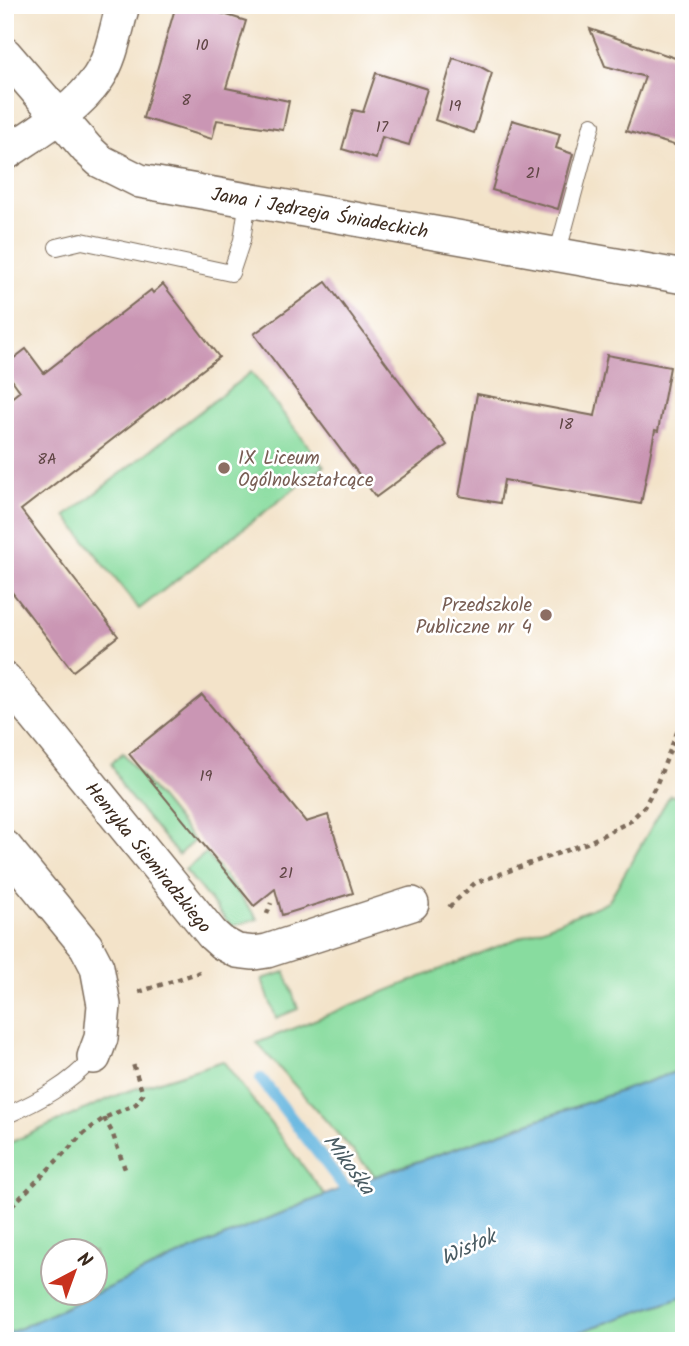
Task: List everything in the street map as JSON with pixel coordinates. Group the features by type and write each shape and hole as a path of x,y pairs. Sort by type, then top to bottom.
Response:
{"street":[{"path":"5,153 59,117 99,76 123,5"},
{"name":"Jana i Jędrzeja Śniadeckich","path":"5,54 86,149 100,162 140,181 684,277"},
{"name":"Henryka Siemiradzkiego","path":"5,679 188,906 222,943 245,952 267,951 412,904"},
{"path":"5,847 86,946 97,967 104,1005 101,1038 94,1057"}],"lane":[{"path":"557,255 592,125"},
{"path":"57,247 82,241 231,272 242,240 248,200"},
{"path":"5,1116 37,1102 78,1075 94,1057"}],"path":[{"path":"5,349 13,359"},
{"path":"447,909 474,883 587,843 629,822 644,807 657,783 684,715"},
{"path":"267,914 271,903"},
{"path":"5,1213 68,1147 104,1118 136,1104"},
{"path":"104,1118 125,1169"}],"green space":[{"path":"251,372 324,466 139,609 66,516"},
{"path":"123,753 194,841 178,855 124,790 111,763"},
{"path":"670,795 684,799 684,1069 375,1176 257,1043 608,902"},
{"path":"206,853 258,919 233,926 185,870"},
{"path":"285,972 298,1009 276,1018 262,979"},
{"path":"223,1061 325,1195 108,1288 108,1238 38,1238 38,1308 64,1308 5,1335 5,1145 122,1093"},
{"path":"684,1296 684,1341 553,1341"}],"water":[{"name":"Wisłok","path":"684,1069 684,1296 553,1341 5,1341 5,1335 64,1308 108,1308 108,1288 345,1187"}],"building":[{"path":"176,5 195,5 246,21 226,88 289,101 283,130 217,120 212,139 143,118"},
{"path":"590,29 684,61 684,148 626,131 645,77 605,66"},
{"path":"453,58 492,73 474,133 435,120"},
{"path":"376,73 427,89 409,145 382,137 376,159 342,149 353,110 363,112"},
{"path":"512,120 560,134 556,148 573,154 558,209 492,190"},
{"path":"326,282 447,445 376,497 254,334"},
{"path":"163,284 219,357 21,510 118,636 73,671 5,583 5,403 20,391 5,370 5,365 26,349 44,373 151,290 153,293"},
{"path":"607,355 670,367 641,504 504,480 500,503 459,496 477,394 595,416"},
{"path":"202,695 306,822 328,815 353,893 282,915 275,889 254,906 129,754"}],"waterway":[{"name":"Mikośka","path":"261,1079 353,1198"}],"place":[{"name":"IX Liceum Ogólnokształcące","path":"224,468"},
{"name":"Przedszkole Publiczne nr 4","path":"546,615"}]}
